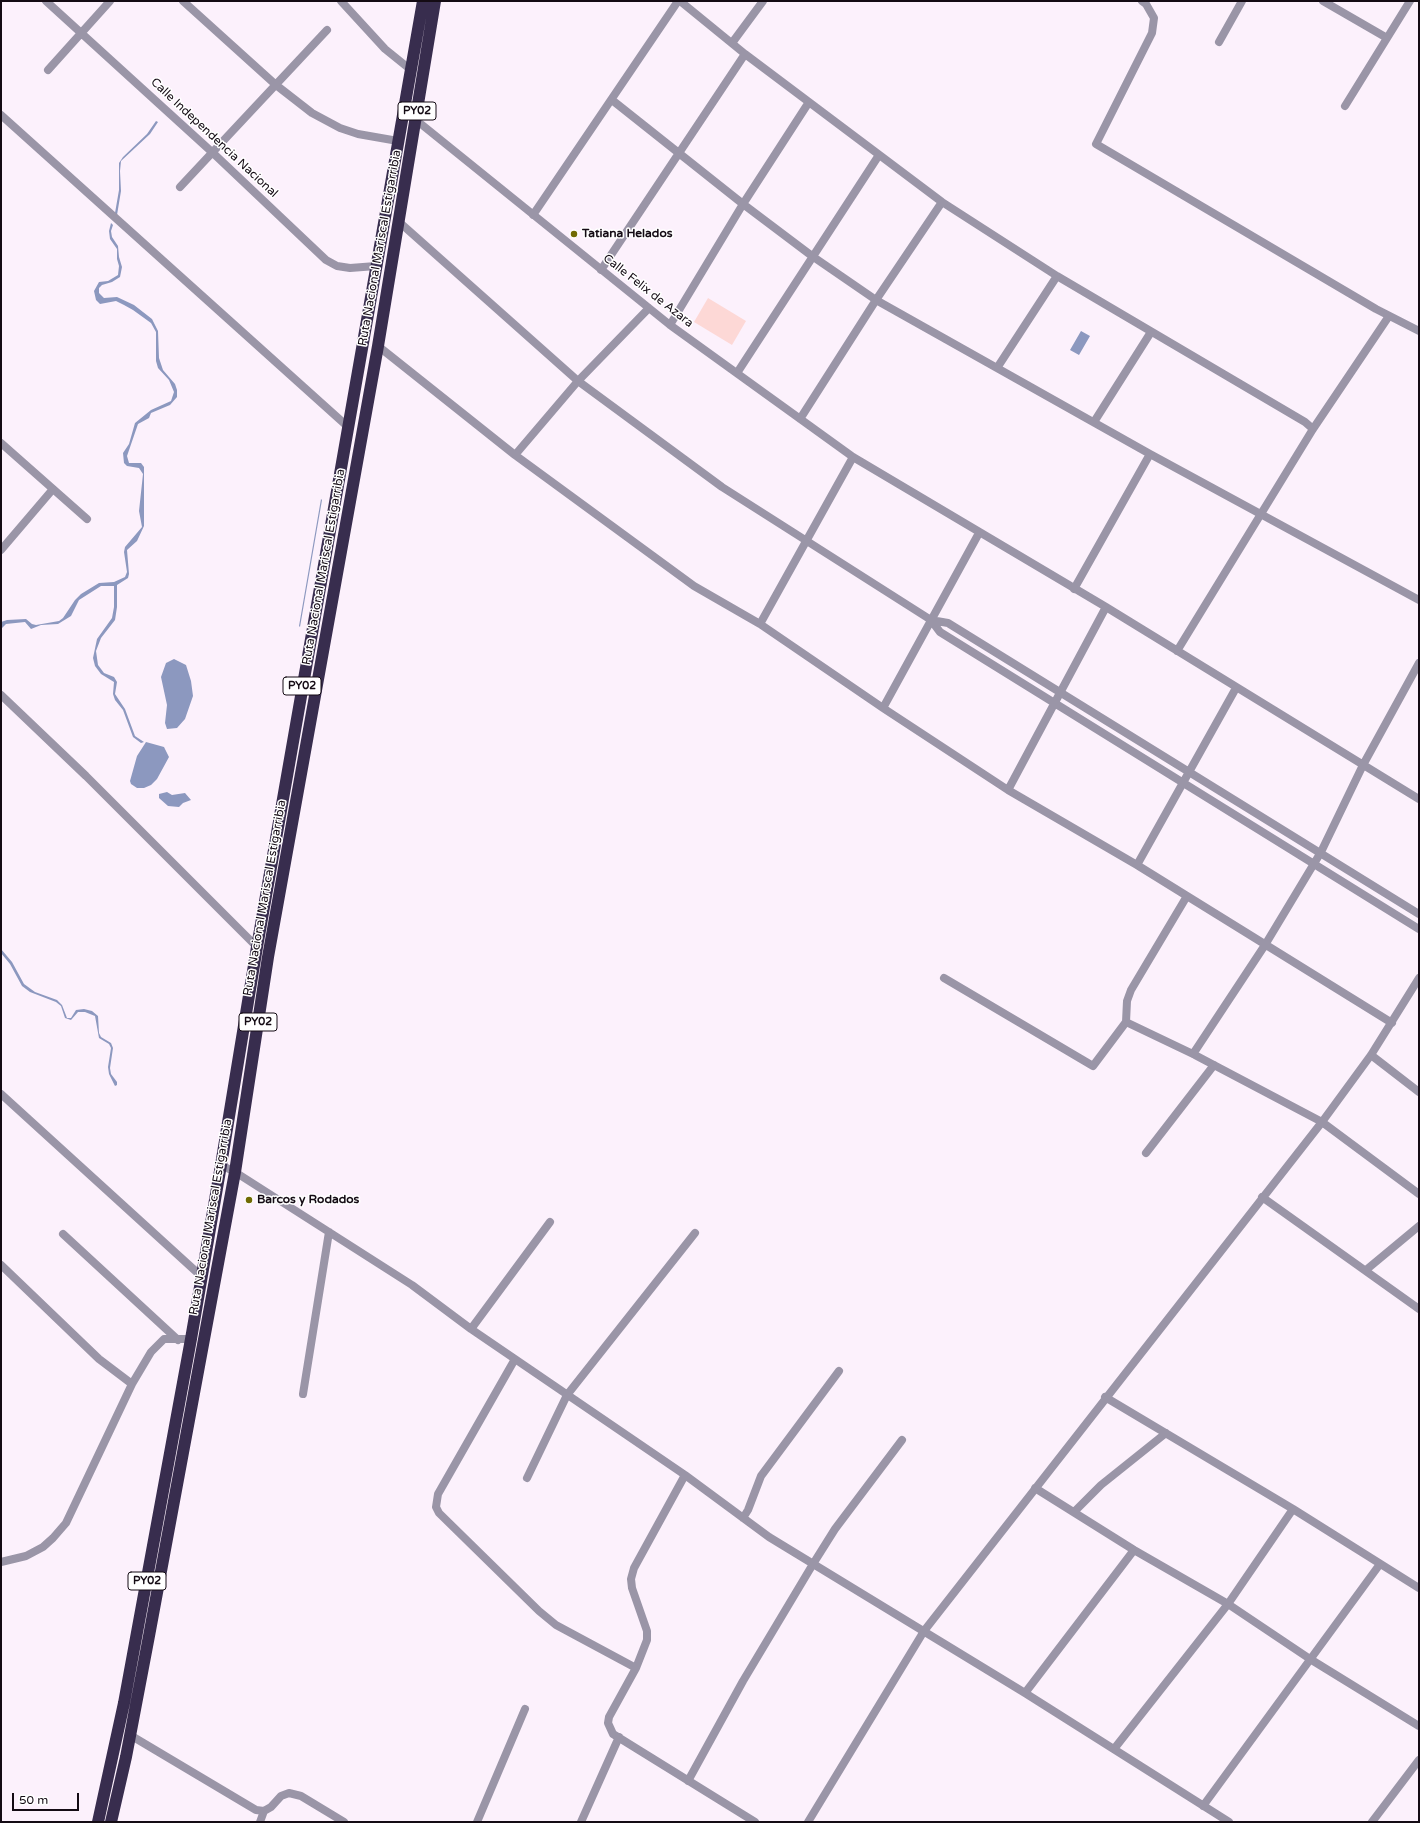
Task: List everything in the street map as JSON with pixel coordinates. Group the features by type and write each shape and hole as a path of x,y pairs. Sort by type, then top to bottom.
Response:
{"highway":[{"name":"Ruta Nacional Mariscal Estigarribia","path":"98,1822 124,1703 222,1165 257,947 422,1"},
{"name":"Ruta Nacional Mariscal Estigarribia","path":"111,1822 130,1735 235,1172 268,957 378,346 435,1"}],"street":[{"name":"Calle Independencia Nacional","path":"46,1 213,153 326,260 337,266 350,268 376,266"},
{"path":"48,70 110,1"},
{"path":"183,1 276,85 312,113 340,128 358,134 398,141"},
{"path":"341,1 385,48 411,70"},
{"path":"533,215 679,1 745,54 942,202 1057,276 1305,422 1313,429"},
{"path":"732,43 763,1"},
{"path":"1142,1 1146,4 1154,18 1152,33 1096,144 1389,316 1419,331"},
{"path":"1219,42 1242,1"},
{"path":"1323,1 1387,38"},
{"path":"1345,106 1410,1"},
{"path":"180,187 327,30"},
{"path":"601,270 678,152 745,54"},
{"path":"612,100 743,204 812,256 876,300 1150,454 1419,600"},
{"path":"670,325 743,204 809,102"},
{"path":"1,115 347,426"},
{"name":"Calle Felix de Azara","path":"416,120 670,325 853,457 1106,607 1419,799"},
{"path":"738,373 812,256 879,155"},
{"path":"800,419 876,300 942,202"},
{"path":"398,221 578,381 722,487 931,620 940,632 1419,929"},
{"path":"997,368 1057,276"},
{"path":"515,455 578,381 649,308"},
{"path":"1177,651 1262,515 1313,429 1389,316"},
{"path":"1094,422 1151,332"},
{"path":"378,346 515,455 694,586 760,624 883,708 1008,790 1137,865 1392,1023"},
{"path":"1,443 87,519"},
{"path":"1074,589 1150,454"},
{"path":"760,624 853,457"},
{"path":"1,550 53,489"},
{"path":"883,708 979,533"},
{"path":"1008,790 1106,607"},
{"path":"931,620 948,623 1191,771 1419,914"},
{"path":"1193,1054 1265,945 1321,852 1363,765 1419,663"},
{"path":"1137,865 1191,771 1236,688"},
{"path":"1,695 86,776 257,947"},
{"path":"944,978 1093,1066 1126,1022 1127,1001 1131,990 1187,896"},
{"path":"808,1822 924,1631 1105,1397 1322,1122 1371,1055 1419,978"},
{"path":"1126,1022 1193,1054 1322,1122 1419,1194"},
{"path":"1371,1055 1419,1092"},
{"path":"1146,1154 1214,1065"},
{"path":"1,1094 201,1276"},
{"path":"222,1165 412,1286 471,1329 685,1475 769,1537 1025,1693 1229,1822"},
{"path":"1262,1197 1419,1309"},
{"path":"471,1329 550,1222"},
{"path":"1366,1270 1419,1226"},
{"path":"303,1394 329,1232"},
{"path":"527,1478 568,1395 694,1233"},
{"path":"63,1234 178,1340"},
{"path":"1,1265 99,1358 132,1384"},
{"path":"1,1562 26,1556 43,1547 66,1523 132,1384 151,1352 164,1339 191,1339"},
{"path":"515,1359 438,1494 436,1507 439,1513 539,1611 556,1625 636,1668"},
{"path":"743,1518 748,1510 761,1476 838,1371"},
{"path":"1105,1397 1293,1509 1419,1588"},
{"path":"1074,1512 1101,1485 1166,1433"},
{"path":"688,1781 743,1681 813,1564 835,1529 902,1440"},
{"path":"685,1475 634,1568 630,1579 647,1631 646,1640 636,1668 609,1717 609,1728 613,1734 755,1822"},
{"path":"1035,1488 1134,1550 1228,1604 1310,1659 1419,1726"},
{"path":"1114,1749 1228,1604 1293,1509"},
{"path":"1025,1693 1134,1550"},
{"path":"1203,1806 1380,1564"},
{"path":"477,1822 525,1709"},
{"path":"130,1735 256,1810 264,1811 271,1807 281,1796 289,1793 301,1796 344,1822"},
{"path":"581,1822 619,1737"},
{"path":"1372,1822 1419,1760"},
{"path":"260,1822 264,1811"}],"shaded area":[{"path":"708,298 746,321 732,345 694,322"}],"water":[{"path":"156,121 158,122 150,134 121,161 121,191 117,215 115,213 119,190 119,163 123,157 147,134"},
{"path":"111,223 113,225 111,231 112,237 118,246 122,267 120,277 112,282 102,285 99,288 99,293 104,298 117,297 134,305 152,319 158,331 159,358 163,370 175,384 177,390 177,397 170,405 151,413 149,418 138,424 127,456 129,463 141,463 144,467 144,526 137,541 127,550 128,578 117,585 117,607 115,620 101,638 96,651 98,665 104,673 114,677 117,682 115,694 125,709 135,736 144,742 141,743 133,737 123,710 115,700 113,694 114,682 101,674 95,666 93,658 97,639 112,618 114,607 114,586 101,586 79,600 71,616 58,624 41,625 31,629 25,622 6,624 1,629 1,622 7,620 26,619 32,624 36,625 59,621 63,618 81,594 99,583 114,582 125,577 127,572 124,552 125,547 142,527 139,511 143,474 139,468 127,466 124,463 123,453 129,444 135,423 151,410 171,401 174,392 169,380 158,368 156,361 156,332 151,323 133,310 116,301 100,304 96,300 94,291 99,282 108,281 118,275 119,266 117,249 110,239 109,231"},
{"path":"1081,331 1090,336 1079,355 1070,350"},
{"path":"321,499 322,500 300,627 299,626"},
{"path":"174,659 186,665 191,681 193,696 185,719 177,728 167,729 165,723 167,705 161,677 166,663"},
{"path":"146,742 164,747 169,757 157,779 151,785 144,788 137,788 131,784 130,781 137,756"},
{"path":"167,792 172,795 185,793 191,800 183,803 179,807 168,806 159,798 159,794"},
{"path":"1,949 12,962 24,984 35,992 57,1000 62,1005 67,1018 71,1018 76,1010 84,1009 92,1011 98,1016 99,1033 101,1037 111,1043 113,1048 110,1068 111,1074 117,1082 117,1085 115,1086 109,1074 108,1067 111,1048 109,1044 99,1038 95,1016 85,1012 78,1012 71,1020 65,1018 61,1006 56,1002 30,992 22,986 10,964 1,953"}],"place":[{"name":"Tatiana Helados","path":"574,234"},
{"name":"Barcos y Rodados","path":"249,1200"}]}
